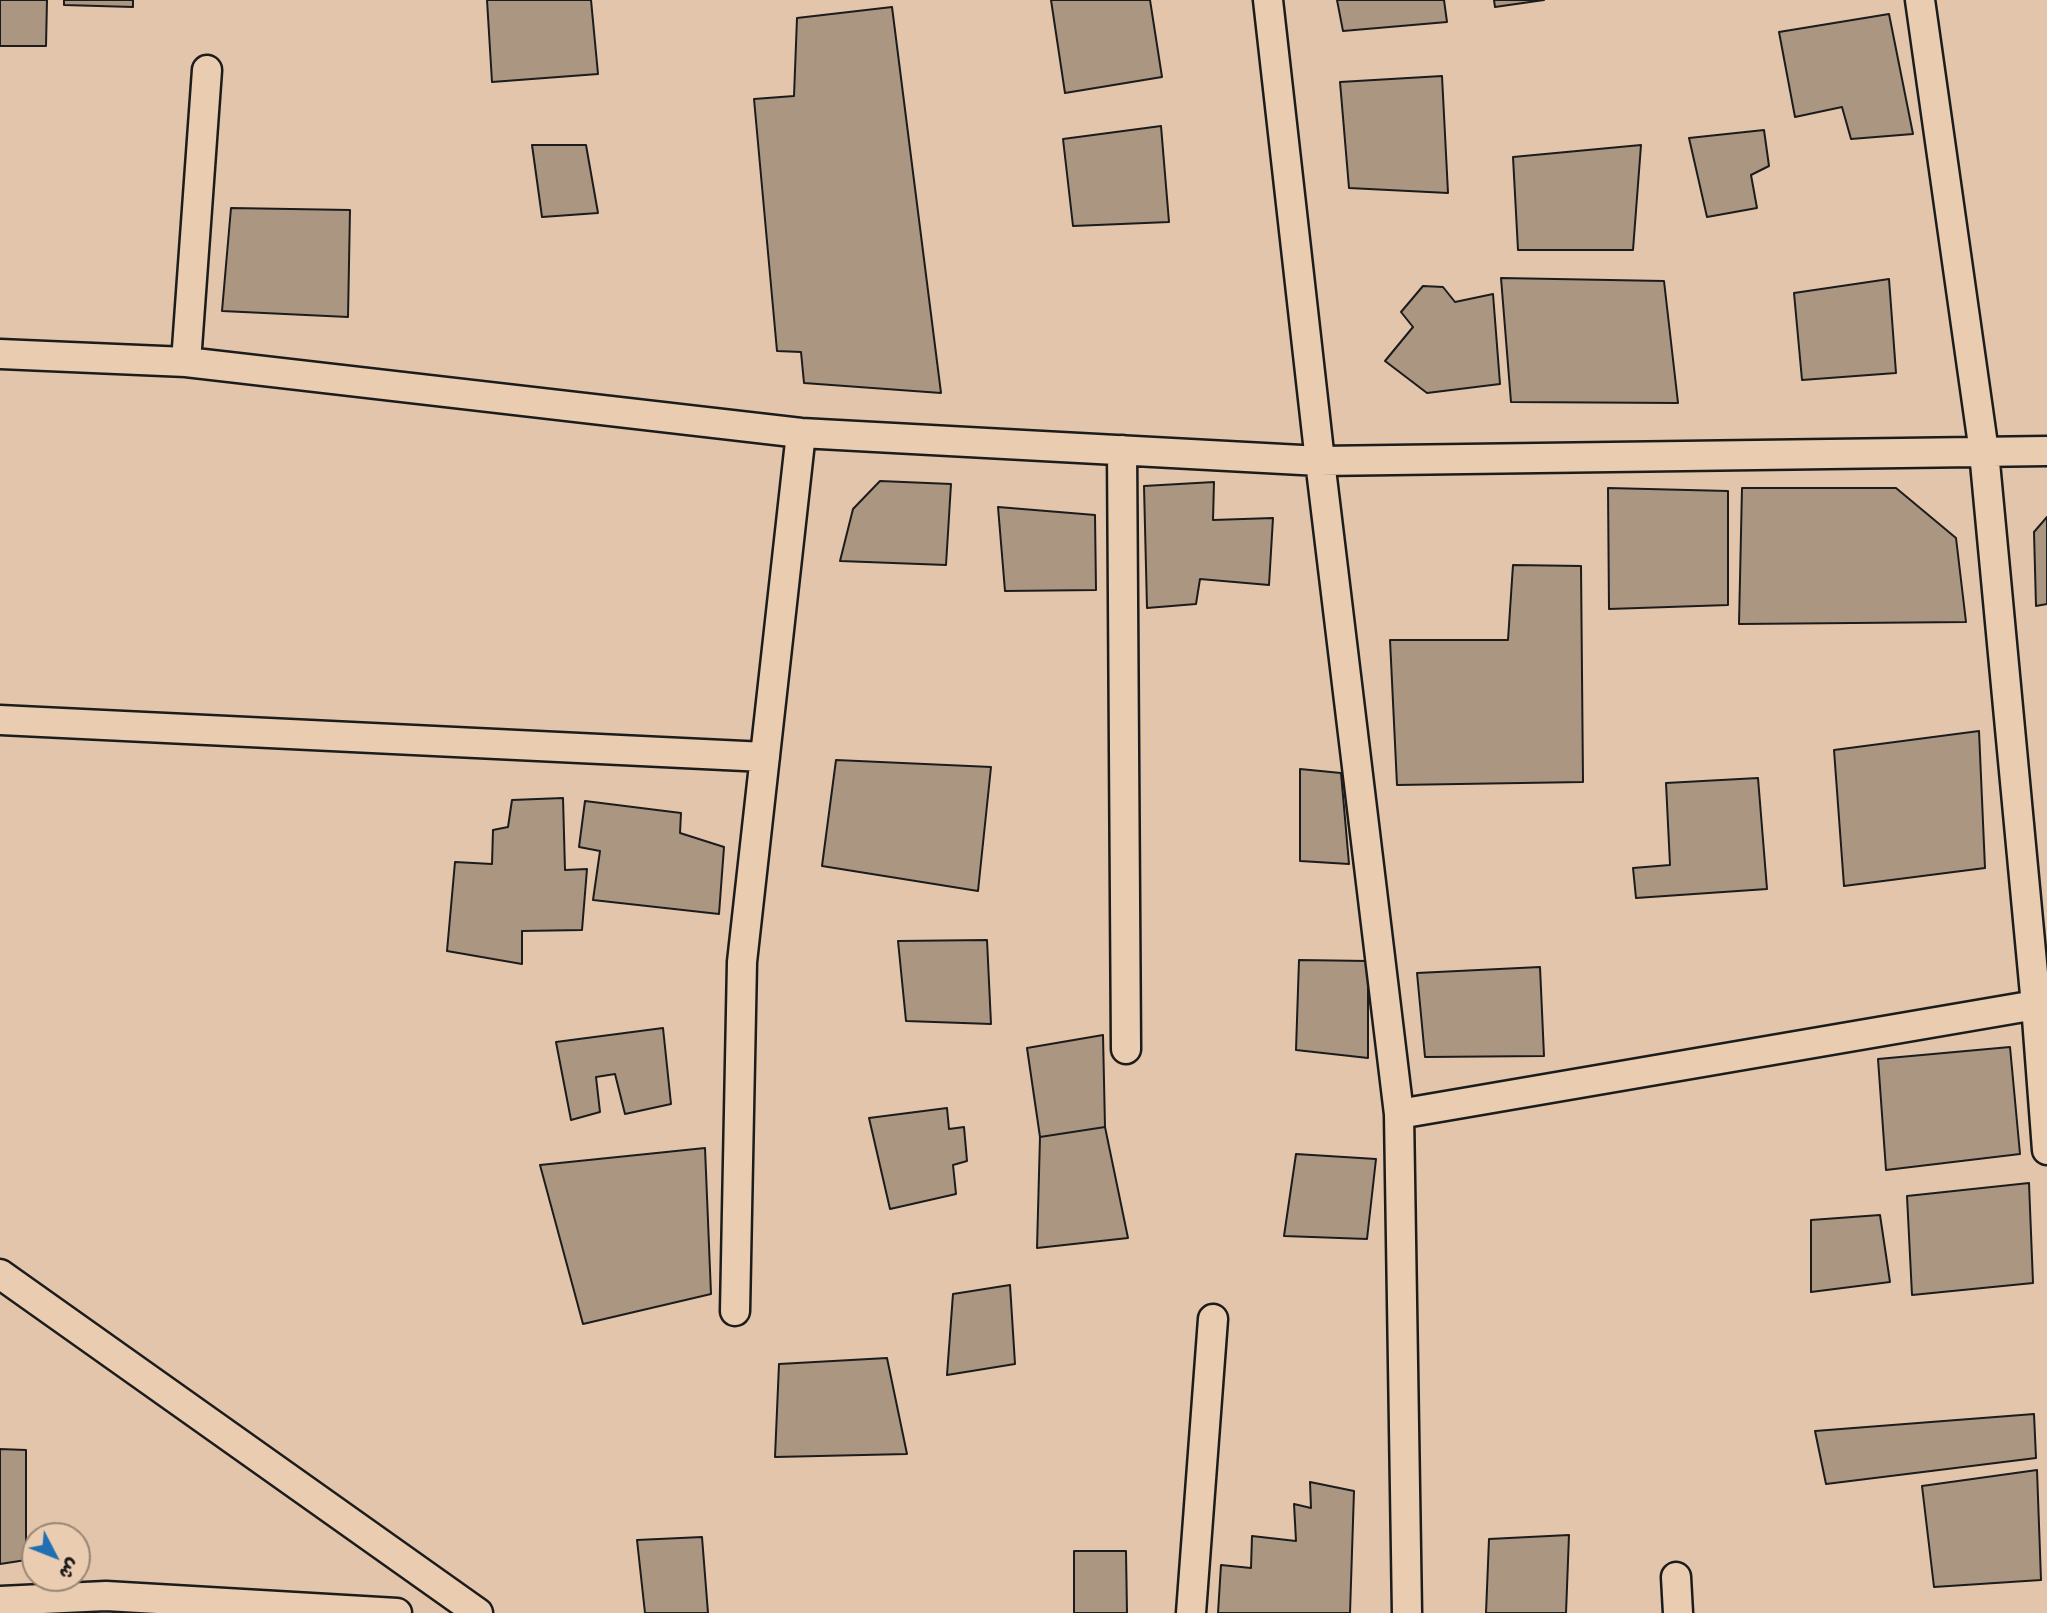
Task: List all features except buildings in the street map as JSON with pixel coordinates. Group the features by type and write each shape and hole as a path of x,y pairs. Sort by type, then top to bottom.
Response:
{"street":[{"path":"1269,0 1320,461 1399,1114 1407,1613"},
{"path":"1920,0 1984,452 2041,1004 2047,1150"},
{"path":"186,362 207,70"},
{"path":"0,354 186,362 802,433 1320,461 2047,451"},
{"path":"735,1311 742,962 802,433"},
{"path":"1122,450 1126,1049"},
{"path":"0,720 765,757"},
{"path":"1399,1114 2041,1004"},
{"path":"0,1274 478,1613"},
{"path":"1191,1613 1213,1320"},
{"path":"1676,1577 1678,1613"},
{"path":"0,1601 106,1596 397,1613"}]}
